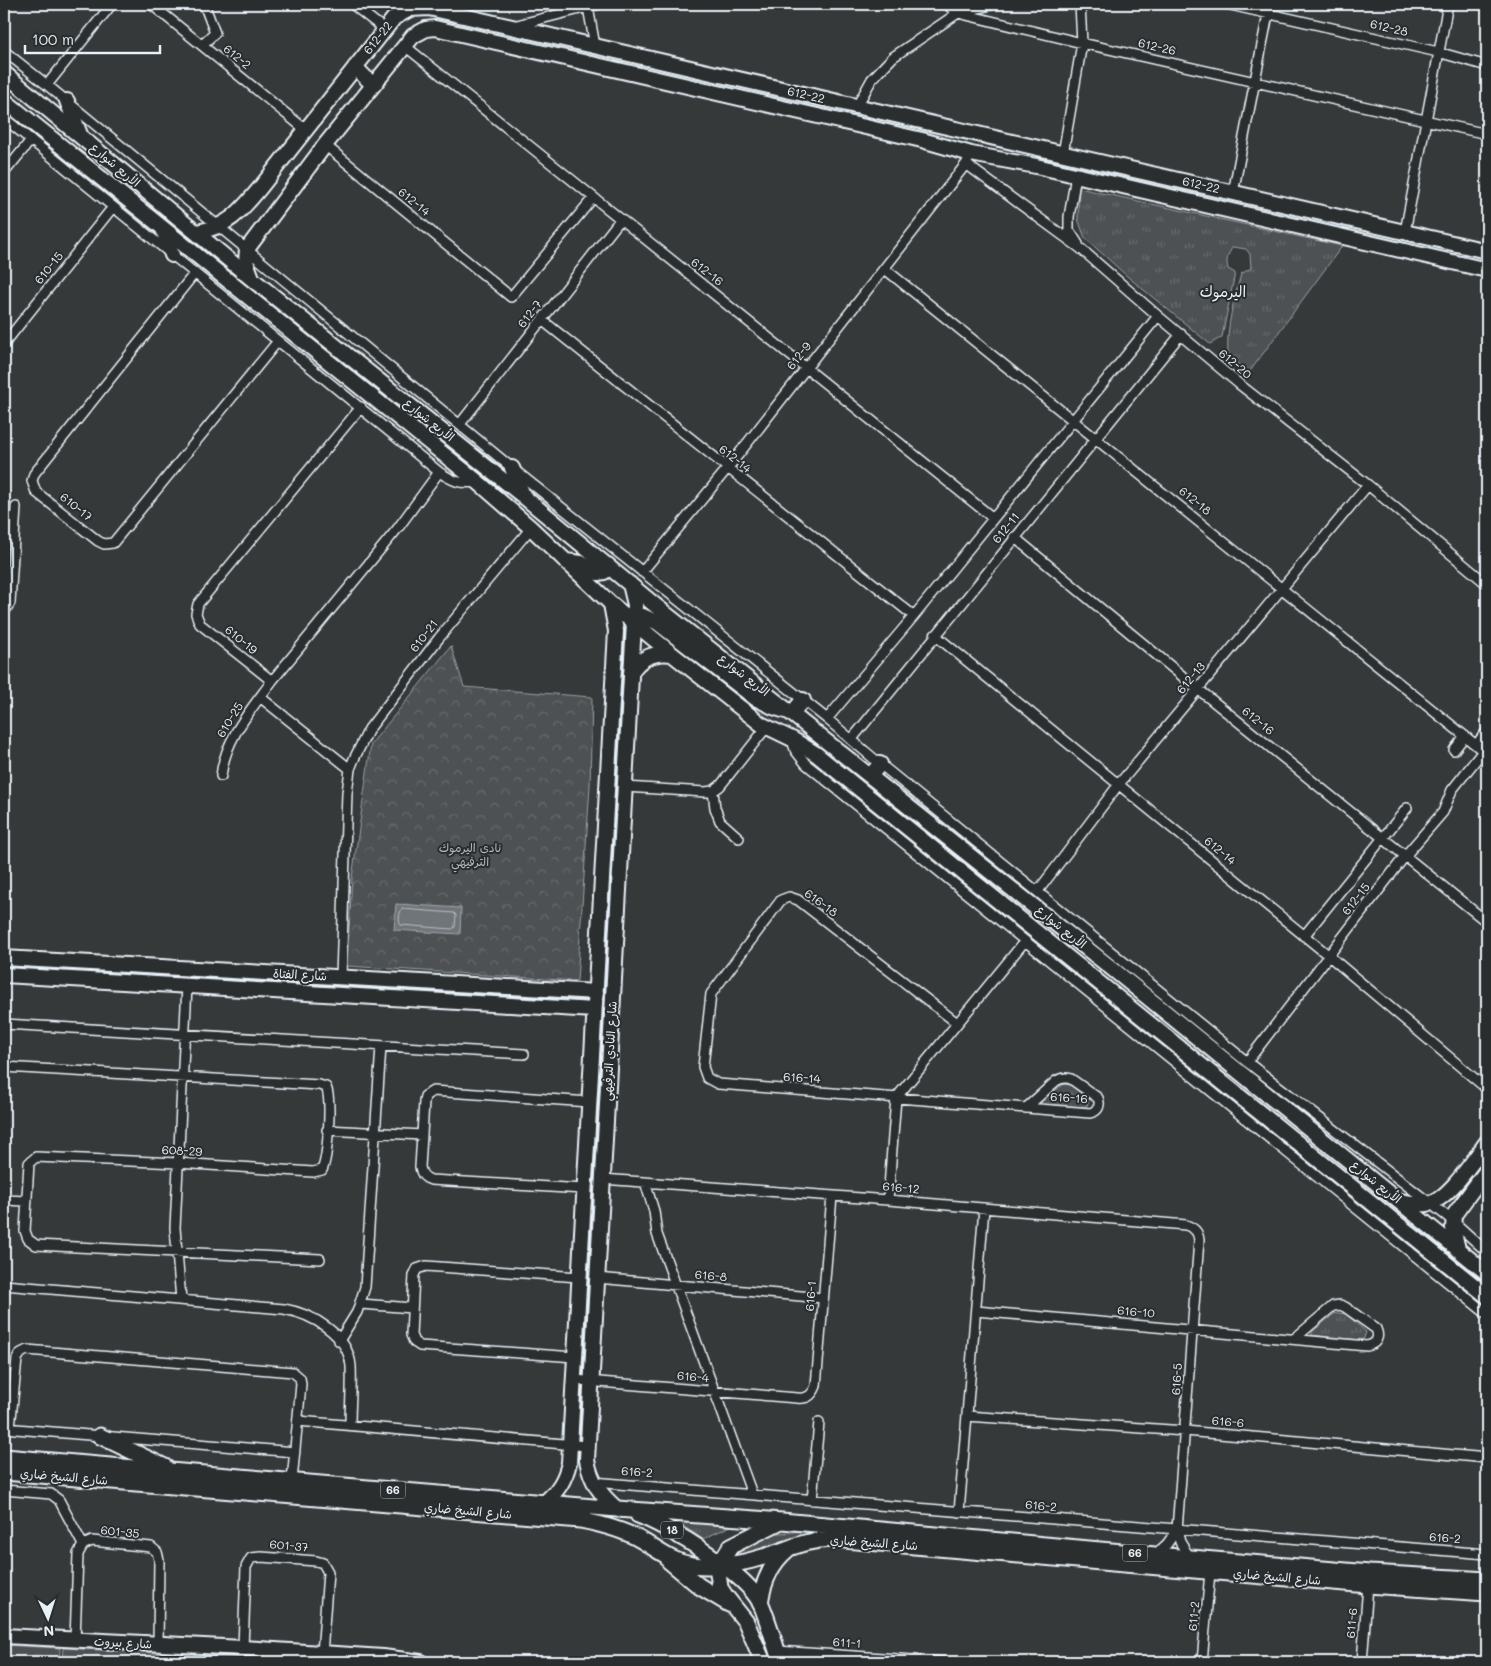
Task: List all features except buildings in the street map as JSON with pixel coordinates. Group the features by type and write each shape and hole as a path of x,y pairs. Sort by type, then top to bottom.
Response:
{"main road":[{"path":"100,1436 170,1471"},
{"name":"شارع الشيخ ضاري","path":"4,1457 782,1521 1190,1558 1487,1580"},
{"name":"شارع الشيخ ضاري","path":"4,1472 580,1520 599,1524 627,1534 664,1556 689,1564 720,1564 750,1561 807,1541 833,1539 1210,1572 1487,1593"},
{"name":"18","path":"617,1508 652,1520 672,1530 746,1585 760,1603 779,1657"},
{"path":"763,1662 746,1622 723,1593 719,1583 720,1564 727,1552 736,1543 782,1521"},
{"path":"760,1603 763,1586 771,1569 776,1560 791,1546"},
{"path":"664,1556 698,1586 732,1604"}],"street":[{"path":"47,85 112,4"},
{"name":"612-2","path":"152,4 306,130"},
{"path":"202,45 215,33 204,4"},
{"path":"352,4 385,30"},
{"path":"394,18 406,4"},
{"path":"510,27 600,4"},
{"path":"946,4 958,13"},
{"path":"857,106 872,79 893,57 958,13 995,4"},
{"path":"1063,154 1082,43 1080,4"},
{"name":"612-28","path":"1226,4 1269,8 1487,66"},
{"path":"1404,232 1448,4"},
{"path":"588,7 595,46"},
{"name":"612-22","path":"218,227 240,212 394,18 410,9 445,8 510,27 1487,251"},
{"path":"1233,192 1269,8"},
{"name":"612-26","path":"958,13 1082,43 1487,134"},
{"name":"612-22","path":"247,249 325,145 405,46 417,33 426,29 440,29 922,140 969,159 1076,175 1487,270"},
{"name":"612-16","path":"405,46 994,518"},
{"path":"4,51 512,468 852,739 880,764 1247,1062 1452,1221 1487,1252"},
{"path":"355,67 374,85"},
{"name":"الأربع شوارع","path":"4,73 252,279 1487,1272"},
{"name":"الأربع شوارع","path":"4,100 478,482 532,528 627,618 766,728 792,739 816,754 1487,1296"},
{"path":"67,101 82,137"},
{"path":"4,118 439,472 461,483 478,482"},
{"path":"922,140 926,122"},
{"path":"4,174 30,140"},
{"name":"612-14","path":"325,145 511,297"},
{"name":"612-20","path":"969,159 1016,202 1080,248 1239,384 1368,485 1487,584"},
{"name":"612-9","path":"642,572 727,469 969,159"},
{"path":"108,184 118,180 121,170"},
{"path":"1076,175 1069,217 1069,230 1080,248"},
{"path":"127,200 131,190 136,187 142,188"},
{"name":"612-7","path":"511,297 593,198"},
{"name":"610-15","path":"4,344 113,207"},
{"path":"1318,231 1322,213"},
{"name":"612-7","path":"460,424 620,220"},
{"path":"196,232 218,227"},
{"path":"163,229 172,255"},
{"path":"247,249 246,262 252,279"},
{"name":"612-18","path":"885,269 1482,750"},
{"name":"610-17","path":"194,274 34,474 32,481 36,492 98,541 104,544 113,543 278,342"},
{"name":"612-11","path":"827,719 914,616 1158,316"},
{"name":"612-14","path":"542,320 914,616"},
{"name":"612-11","path":"852,739 1014,537 1181,334"},
{"name":"610-19","path":"272,681 200,624 197,619 196,609 198,604 361,407"},
{"path":"512,468 523,496"},
{"path":"272,681 398,528 439,472"},
{"name":"612-13","path":"1038,891 1119,784 1368,485"},
{"path":"4,612 10,604 16,508"},
{"name":"610-21","path":"341,977 347,793 350,769 358,748 369,729 439,638 532,528"},
{"name":"612-16","path":"1014,537 1198,689 1487,922"},
{"path":"566,561 581,562 598,573 604,572 608,565"},
{"name":"شارع النادي الترفيهي","path":"544,1502 561,1485 567,1474 570,1444 589,1102 590,992 616,631 635,605 630,584"},
{"path":"627,618 643,616 658,623 755,698 773,707 792,713 803,700"},
{"name":"شارع النادي الترفيهي","path":"617,1508 604,1498 593,1482 586,1460 631,673 627,618"},
{"path":"649,635 651,627 658,623"},
{"name":"612-14","path":"936,635 1328,955 1487,1089"},
{"path":"631,673 634,667 645,658 658,653 672,654"},
{"name":"610-25","path":"221,776 229,744 272,681"},
{"path":"260,697 350,769"},
{"path":"625,787 713,791 720,786 766,728"},
{"name":"612-15","path":"1247,1062 1405,856 1443,812 1452,790 1482,750 1487,732"},
{"path":"1454,750 1465,736"},
{"path":"792,739 796,750 806,764 1487,1314"},
{"path":"871,776 880,764"},
{"path":"713,791 715,808 720,821 739,838"},
{"name":"612-15","path":"1304,936 1407,808"},
{"name":"616-18","path":"707,1078 703,1067 711,994 781,900 789,897 798,900 957,1023"},
{"path":"888,1200 896,1098 1025,941"},
{"name":"شارع الفتاة","path":"4,958 590,992"},
{"path":"1098,982 1110,967"},
{"name":"شارع الفتاة","path":"4,975 589,1010"},
{"path":"424,1000 429,992 426,983"},
{"path":"181,1300 175,1228 187,986"},
{"path":"4,1024 524,1054"},
{"path":"339,1341 361,1304 365,1287 381,1046"},
{"path":"4,1067 319,1085 326,1087 329,1093 327,1130 422,1135"},
{"name":"616-16","path":"896,1098 1090,1113 1095,1112 1099,1108 1100,1103 1098,1098 1071,1078 1066,1077 1056,1081 1026,1108"},
{"name":"616-14","path":"707,1078 718,1084 896,1098"},
{"path":"584,1189 428,1179 423,1176 420,1170 424,1099 427,1094 433,1091 589,1102"},
{"name":"608-29","path":"27,1201 29,1163 33,1158 40,1156 313,1172 322,1170 326,1162 327,1130"},
{"path":"1399,1201 1424,1204 1444,1196 1487,1142"},
{"path":"1458,1249 1452,1221 1457,1210 1487,1170"},
{"name":"616-12","path":"602,1179 888,1200 1186,1225 1196,1230"},
{"path":"645,1182 654,1211 657,1234 752,1494"},
{"name":"616-1","path":"809,1396 816,1386 832,1196"},
{"path":"4,1200 27,1201 25,1231 28,1239 36,1245 320,1259"},
{"path":"959,1512 984,1208"},
{"path":"582,1225 600,1228"},
{"name":"616-5","path":"1177,1530 1199,1240 1196,1230"},
{"path":"575,1357 420,1346 414,1342 411,1335 412,1308 414,1274 422,1266 579,1277"},
{"name":"616-8","path":"597,1278 823,1298"},
{"path":"4,1285 295,1311 310,1317 324,1325 347,1352 351,1366 350,1425"},
{"path":"361,1304 412,1308"},
{"name":"616-10","path":"976,1311 1367,1346 1373,1344 1377,1340 1378,1335 1376,1329 1340,1305 1333,1306 1294,1339"},
{"path":"292,1481 295,1452 298,1421 301,1381 298,1375 293,1372 30,1350 21,1353 17,1359 7,1428 295,1452"},
{"name":"616-4","path":"574,1380 804,1399 809,1396"},
{"name":"616-6","path":"967,1416 1185,1431 1487,1458"},
{"path":"298,1421 587,1446"},
{"path":"812,1500 819,1422"},
{"name":"616-2","path":"593,1482 1487,1554"},
{"path":"4,1490 51,1494 59,1500 83,1545"},
{"path":"1155,1555 1167,1544 1177,1530"},
{"path":"1177,1530 1180,1542 1190,1558"},
{"name":"601-35","path":"75,1640 78,1554 83,1545 92,1541 151,1547 156,1552 159,1560 158,1644"},
{"name":"601-37","path":"243,1648 246,1567 251,1558 261,1556 323,1563 328,1572 322,1654"},
{"name":"611-2","path":"1202,1662 1210,1572"},
{"name":"611-6","path":"1362,1662 1368,1585"},
{"name":"شارع بيروت","path":"4,1636 243,1648 297,1657 322,1654 421,1662"},
{"name":"611-1","path":"779,1657 944,1662"}],"green space":[{"path":"1079,188 1342,246 1248,374 1228,354 1231,314 1241,274 1251,268 1250,254 1246,249 1233,247 1228,255 1228,269 1235,273 1222,337 1210,344 1128,277 1085,238 1078,219"},
{"name":"نادي اليرموك الترفيهي","path":"451,646 464,687 592,697 590,786 577,981 347,966 352,878 371,744"},
{"path":"1064,1084 1071,1085 1089,1100 1087,1106 1041,1104 1042,1100"},
{"path":"1334,1314 1346,1314 1366,1332 1364,1338 1361,1340 1311,1335 1313,1331"},
{"path":"670,1518 737,1523 703,1539"},
{"path":"804,1531 826,1532 793,1538 736,1557 739,1552 768,1534"},
{"path":"4,1645 60,1648 59,1662 4,1662"},
{"path":"63,1648 191,1655 190,1662 62,1662"},
{"path":"193,1655 321,1662 193,1662"}],"water":[{"path":"396,904 461,908 460,934 394,930"}],"district":[{"name":"اليرموك","path":"1223,292"}]}
